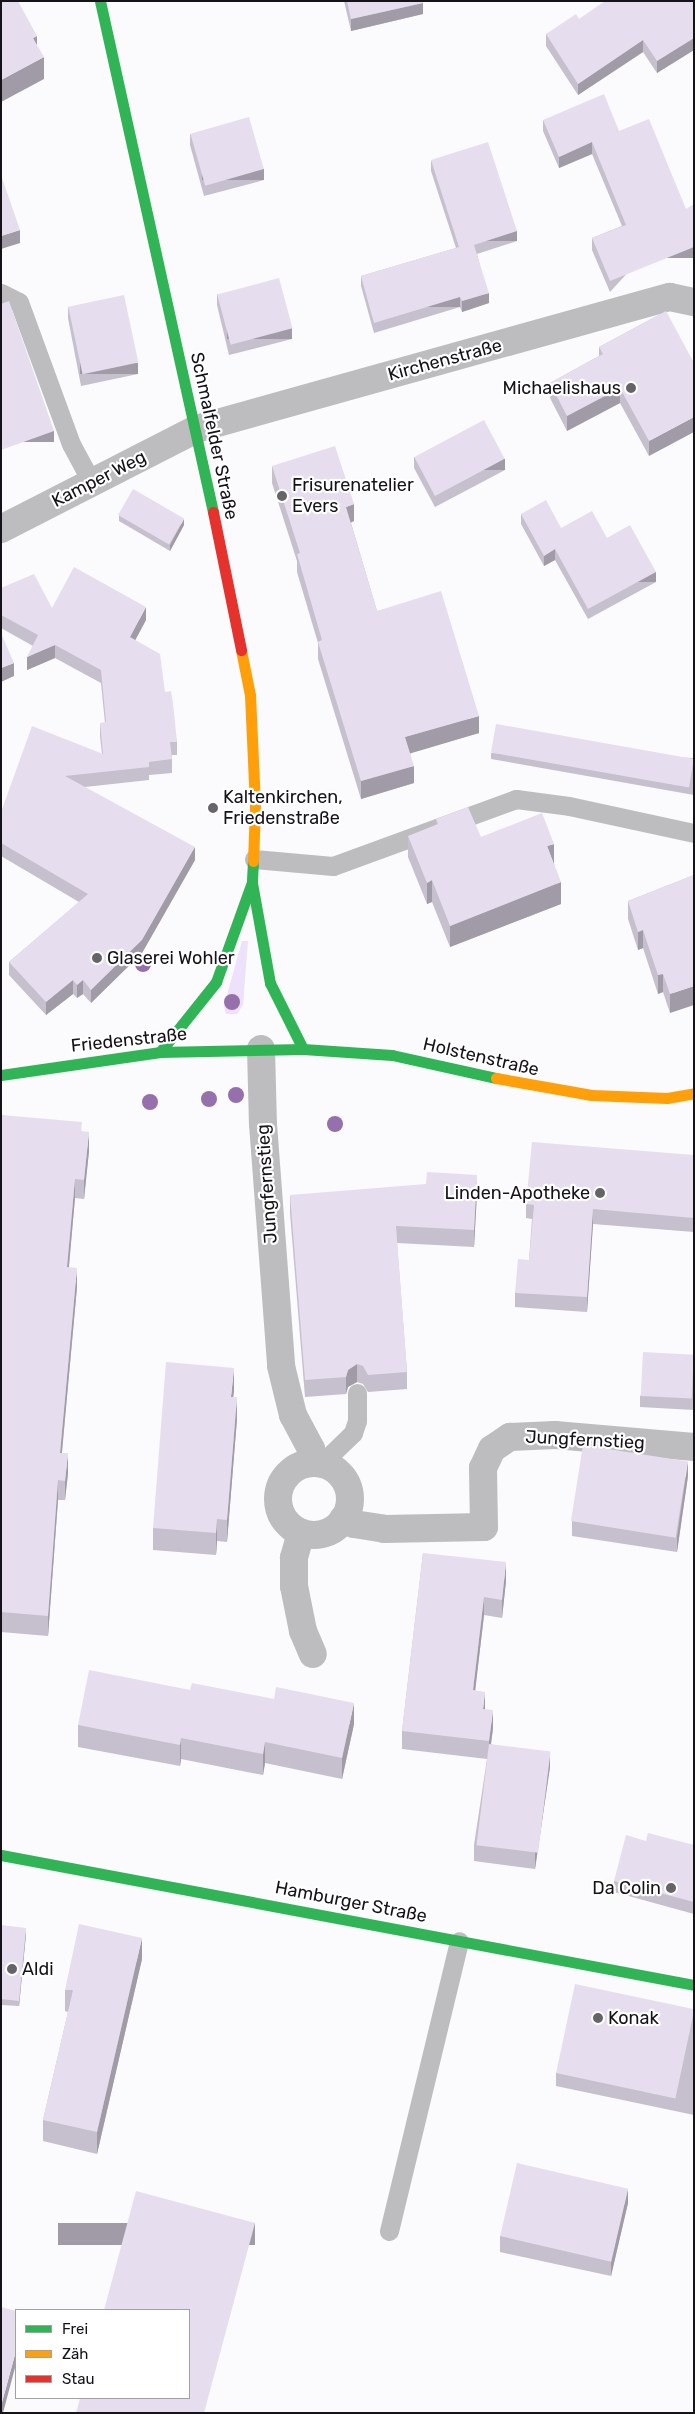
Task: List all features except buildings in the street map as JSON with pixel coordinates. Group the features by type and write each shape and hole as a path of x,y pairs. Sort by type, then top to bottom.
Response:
{"main road":[{"name":"Schmalfelder Straße","path":"100,1 196,429 250,695 254,859 252,883 270,983 304,1048"},
{"name":"Schmalfelder Straße","path":"160,1052 216,982 252,883"},
{"name":"Holstenstraße","path":"261,1049 304,1048 392,1055 550,1090 590,1095 667,1098 694,1094"},
{"name":"Friedenstraße","path":"1,1075 160,1052 261,1049"},
{"name":"Hamburger Straße","path":"1,1855 694,1985"}],"street":[{"name":"Kirchenstraße","path":"196,429 670,297 694,302"},
{"name":"Kamper Weg","path":"1,529 196,429"},
{"name":"Jungfernstieg","path":"261,1049 263,1124 281,1366 293,1415 317,1463"},
{"name":"Jungfernstieg","path":"343,1519 354,1524 384,1529 484,1527 483,1468 492,1449 510,1437 555,1435 694,1447"},
{"path":"317,1463 334,1469 347,1484 350,1500 343,1519 328,1532 314,1535 301,1533 281,1515 278,1493 282,1480 291,1470 317,1463"},
{"path":"301,1533 294,1558 294,1586 303,1631 313,1654"}],"lane":[{"path":"1,293 19,302 71,444 92,483"},
{"path":"254,859 333,866 516,799 569,806 694,833"},
{"path":"317,1463 353,1433 357,1421 357,1393"},
{"path":"389,2231 458,1941"}],"shaded area":[{"path":"242,941 248,941 243,1005 237,1014 226,1014 224,1006"}],"traffic: fast":[{"path":"100,1 213,512"},
{"path":"253,861 252,883 270,983 303,1049"},
{"path":"160,1052 216,982 251,885"},
{"path":"1,1075 160,1052 303,1049 392,1055 496,1078"},
{"path":"1,1855 694,1985"}],"traffic: slow":[{"path":"241,650 250,695 255,807 253,861"},
{"path":"496,1078 591,1095 667,1098 694,1093"}],"traffic: jam":[{"path":"213,512 241,650"}],"place":[{"name":"Michaelishaus","path":"631,388"},
{"name":"Frisurenatelier Evers","path":"282,496"},
{"name":"Kaltenkirchen, Friedenstraße","path":"213,808"},
{"name":"Glaserei Wohler","path":"97,958"},
{"name":"Linden-Apotheke","path":"600,1193"},
{"name":"Da Colin","path":"671,1888"},
{"name":"Aldi","path":"12,1969"},
{"name":"Konak","path":"598,2018"}]}
